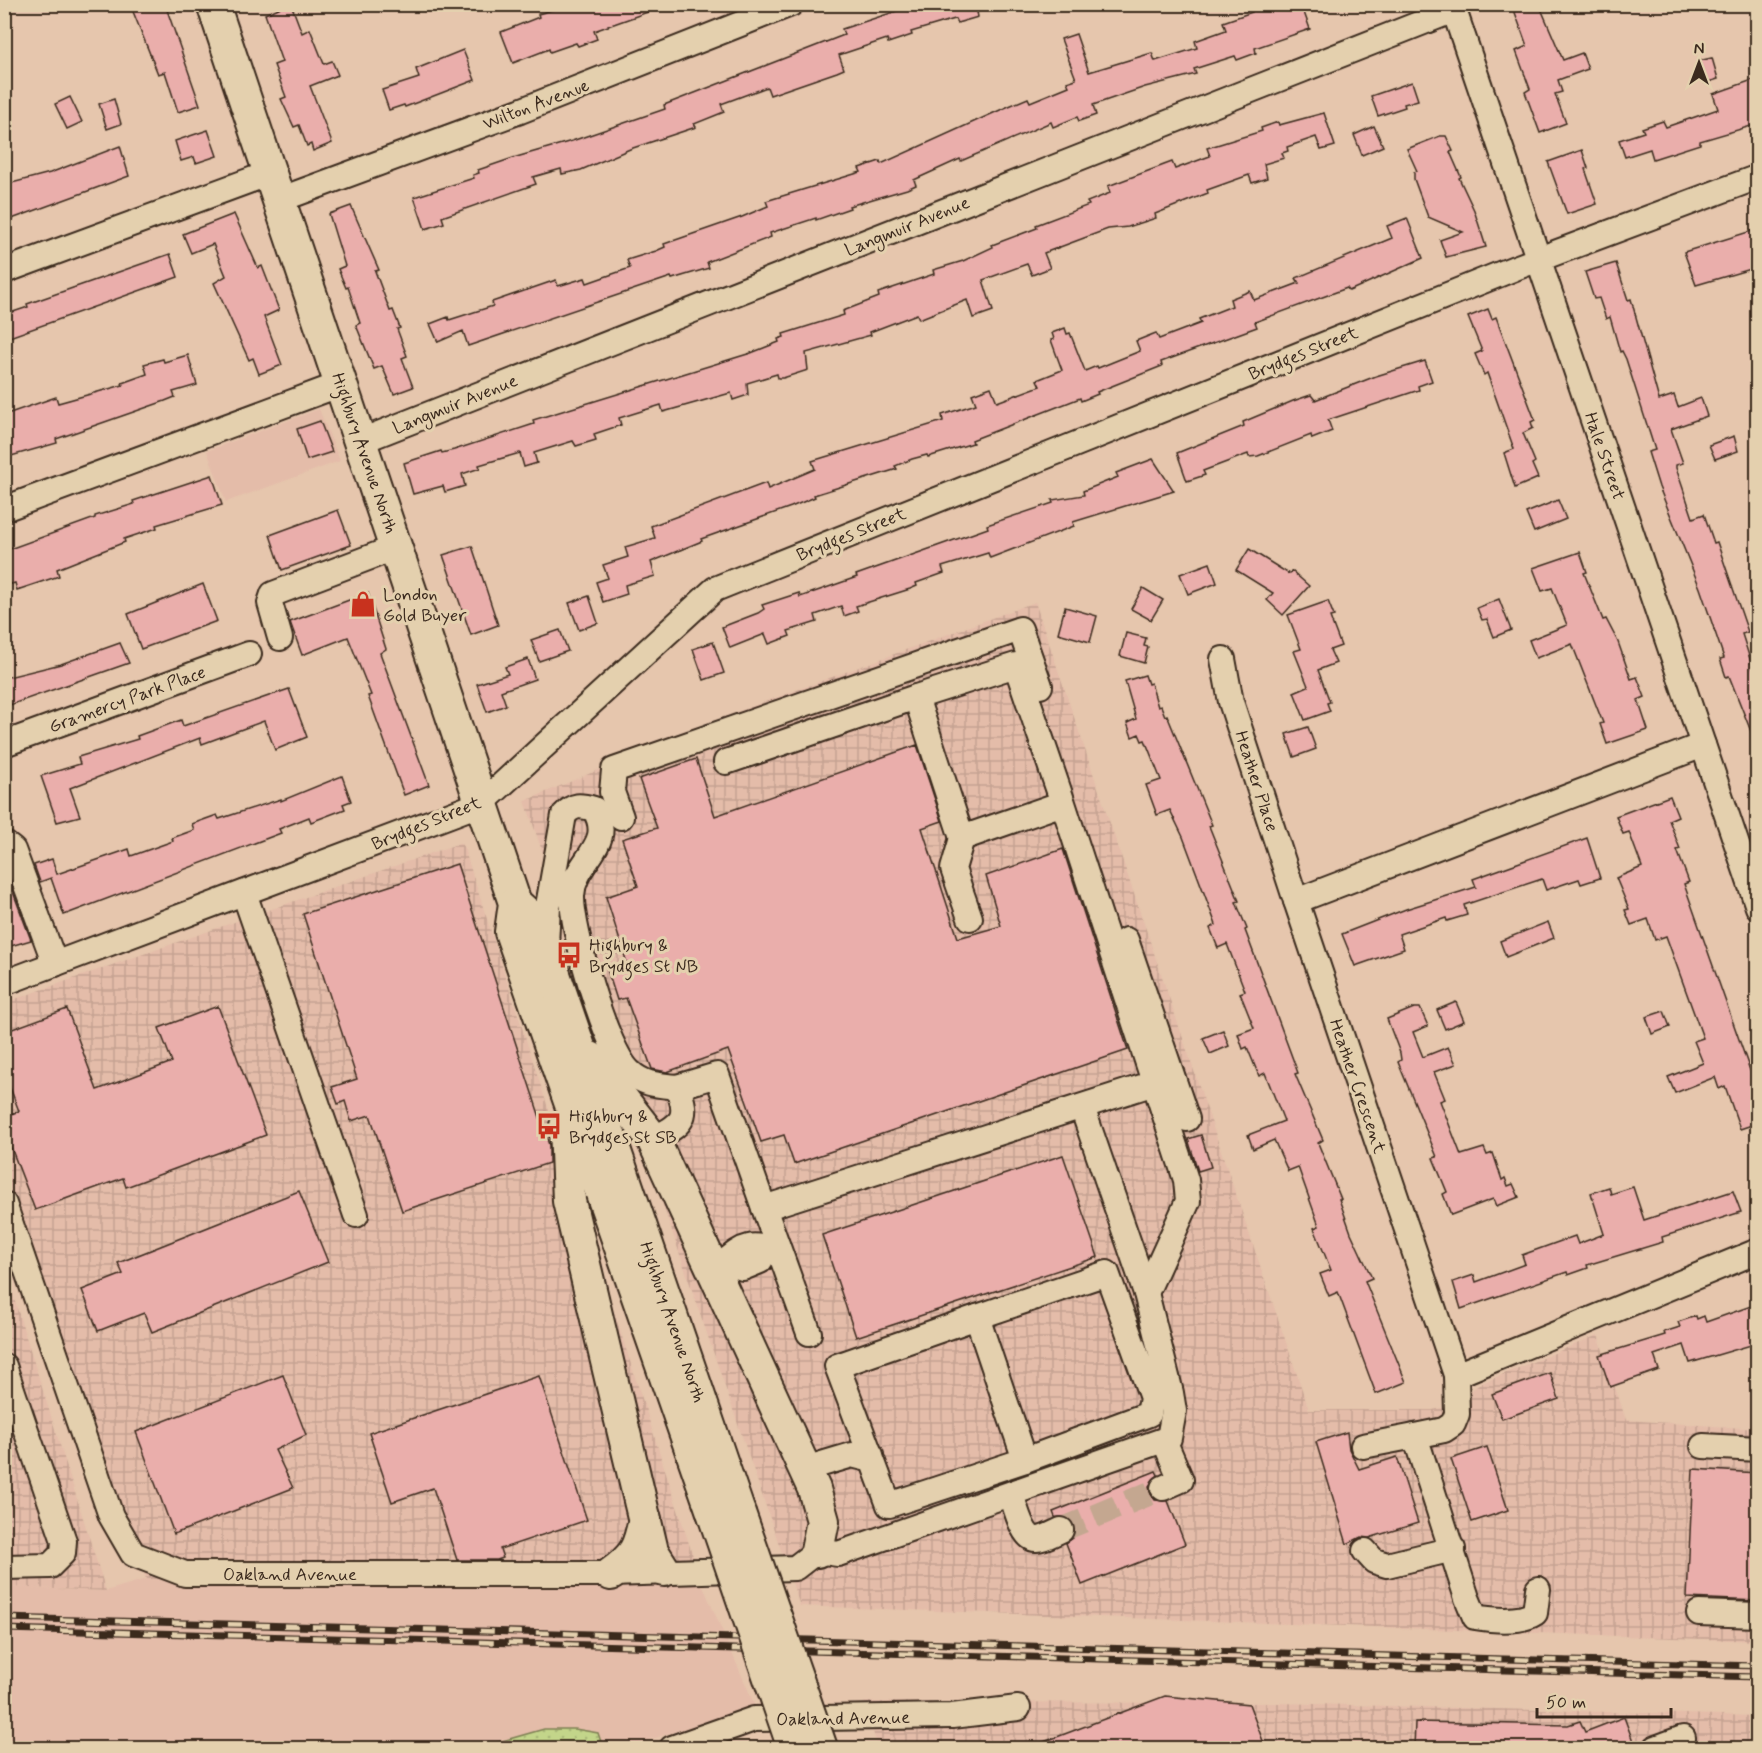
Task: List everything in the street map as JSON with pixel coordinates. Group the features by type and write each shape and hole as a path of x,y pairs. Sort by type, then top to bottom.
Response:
{"main road":[{"name":"Highbury Avenue North","path":"213,4 515,903 511,932 565,1092 726,1513 821,1749"},
{"name":"Highbury Avenue North","path":"515,903 536,922 546,951 726,1513 794,1749"},
{"path":"575,1039 653,1139 720,1266 808,1477 823,1521 817,1551"},
{"path":"565,1092 569,1201 652,1551 664,1570"},
{"path":"611,1574 628,1562 639,1548 645,1519"}],"street":[{"name":"Wilton Avenue","path":"4,271 520,111 792,4"},
{"name":"Hale Street","path":"1453,7 1758,907"},
{"name":"Langmuir Avenue","path":"361,441 1453,7"},
{"name":"Brydges Street","path":"4,983 482,803 715,589 1538,259 1758,177"},
{"path":"4,508 341,384"},
{"path":"280,638 270,603 273,594 397,547"},
{"path":"621,817 612,792 614,770 1020,629 1163,1079 1186,1180 1188,1201 1146,1293"},
{"name":"Gramercy Park Place","path":"4,744 249,654"},
{"name":"Heather Place","path":"1223,659 1231,702 1296,901"},
{"path":"726,762 1016,665 1063,804 1163,1079 1187,1119"},
{"path":"916,698 962,838 953,869 970,918"},
{"path":"1296,901 1703,745"},
{"path":"546,951 548,906 564,815 570,808 612,792"},
{"path":"962,838 1063,804"},
{"path":"580,805 594,809 602,829 602,837 576,877 572,905 579,939 609,1041 629,1071 646,1083 679,1093 718,1079 764,1208 771,1247 809,1333"},
{"path":"4,843 13,850 55,964"},
{"path":"244,893 356,1215"},
{"name":"Heather Crescent","path":"1296,901 1456,1375 1457,1414 1453,1424 1444,1430 1415,1436"},
{"path":"764,1208 1163,1079"},
{"path":"653,1139 674,1129 681,1120 684,1112 679,1093"},
{"path":"817,1551 838,1554 1169,1438 1174,1411 1146,1293 1082,1107"},
{"name":"Oakland Avenue","path":"4,1204 111,1516 133,1554 185,1574 611,1574 664,1570 795,1568 817,1551"},
{"path":"720,1266 743,1268 760,1261 771,1247"},
{"path":"1456,1375 1758,1251"},
{"path":"1107,1273 1152,1398 1149,1414 1025,1460 889,1505 867,1456 837,1366 1107,1273"},
{"path":"977,1317 1025,1460"},
{"path":"4,1366 64,1541 63,1553 50,1566 4,1567"},
{"path":"1363,1446 1415,1436 1475,1617 1527,1618 1535,1613 1538,1589"},
{"path":"1163,1488 1181,1480 1164,1440"},
{"path":"1703,1446 1758,1449"},
{"path":"808,1477 858,1467 867,1456"},
{"path":"1011,1494 1025,1533 1031,1538 1037,1539 1061,1530"},
{"path":"1365,1551 1374,1561 1387,1565 1453,1549"},
{"path":"1699,1613 1758,1615"},
{"name":"Oakland Avenue","path":"674,1748 754,1719 952,1716 1018,1708"},
{"path":"1656,1749 1683,1738"}],"shaded area":[{"path":"319,409 340,461 226,502 207,451"},
{"path":"1035,602 1309,1410 1433,1410 1446,1407 1482,1383 1598,1335 1626,1420 1757,1429 1757,1641 800,1606 525,801 713,721"},
{"path":"460,843 464,848 702,1584 146,1579 5,1173 4,1003"},
{"path":"5,1270 106,1591 5,1587"},
{"path":"146,1579 702,1584 755,1706 624,1748 5,1748 5,1587 106,1591"},
{"path":"864,1702 1278,1703 1757,1716 1758,1744 1745,1748 878,1748"}],"green space":[{"path":"544,1729 575,1729 598,1733 603,1748 478,1748"}],"building":[{"path":"130,4 165,4 200,105 178,112 165,72 158,74"},
{"path":"291,4 302,33 310,29 324,64 332,61 338,75 310,86 332,143 313,151 311,144 307,146 299,125 294,127 281,99 286,97 274,65 282,62 265,14"},
{"path":"561,4 658,4 659,8 594,31 597,39 550,52 549,49 513,63 501,32 539,17 538,14 562,7"},
{"path":"918,4 989,4 990,8 977,12 978,17 957,23 955,19 911,32 912,35 888,43 887,39 839,55 844,69 837,72 770,95 767,87 721,104 724,112 694,124 696,127 630,149 581,170 562,174 561,169 533,177 536,184 442,217 444,223 425,229 414,197 474,178 473,175 479,173 478,170 665,109 664,105 844,35 842,29"},
{"path":"1249,4 1301,4 1310,29 1255,48 1256,53 1237,60 1235,56 1194,69 1196,74 1145,87 1093,105 1096,115 1079,121 1077,117 1053,127 1051,122 914,180 916,185 907,189 770,233 771,237 707,262 709,268 672,279 671,277 468,346 463,331 438,342 430,324 493,306 492,302 556,280 558,286 585,278 587,283 630,268 627,260 656,251 665,247 664,244 768,206 766,201 861,172 859,168 880,161 881,164 1028,98 1030,102 1069,86 1067,82 1076,79 1061,39 1076,34 1089,72 1152,53 1155,61 1197,48 1195,41 1226,30 1223,22 1252,12"},
{"path":"1512,4 1539,4 1563,60 1582,53 1588,69 1558,80 1562,92 1555,94 1566,123 1540,133 1525,92 1530,89 1516,51 1527,46"},
{"path":"463,50 475,80 405,107 404,105 389,110 382,90 419,78 416,69"},
{"path":"1712,58 1718,79 1705,83 1698,61"},
{"path":"1758,78 1758,124 1700,141 1700,144 1653,159 1650,149 1625,157 1619,140 1644,132 1642,128 1663,121 1666,127 1718,109 1713,94"},
{"path":"1412,82 1418,100 1378,116 1371,96"},
{"path":"70,97 82,122 67,129 55,104"},
{"path":"114,99 121,124 107,129 99,104"},
{"path":"1324,113 1335,146 1321,150 1316,137 1287,147 1288,151 1282,153 1284,158 1264,164 1267,178 1252,183 1249,175 1207,190 1208,193 1155,214 1156,218 1128,227 1108,229 1044,253 1050,268 1032,275 1027,264 983,280 993,311 973,318 967,300 919,319 917,314 870,332 871,335 806,353 808,370 783,378 778,378 777,374 747,383 748,395 733,400 731,393 663,412 661,405 619,418 621,425 594,434 596,440 576,446 573,441 534,453 537,463 524,467 520,453 479,465 480,468 462,474 465,486 445,492 443,486 413,494 404,463 441,451 442,453 454,450 534,424 533,420 751,353 779,342 778,339 784,337 783,334 844,315 843,311 879,297 878,293 934,274 933,270 963,261 993,247 992,245 1037,228 1036,225 1089,205 1087,202 1110,193 1108,186 1172,162 1175,169 1210,156 1207,148 1262,131 1261,128 1278,122 1279,125"},
{"path":"1374,126 1383,146 1362,155 1354,135"},
{"path":"208,130 217,156 196,163 194,157 181,161 175,141"},
{"path":"1440,136 1446,136 1453,151 1450,152 1474,210 1486,247 1446,257 1440,240 1463,232 1428,217 1414,179 1414,172 1417,171 1407,149"},
{"path":"120,146 129,176 9,220 4,208 4,185 50,173"},
{"path":"1582,150 1588,168 1585,169 1597,204 1567,214 1548,162"},
{"path":"351,206 379,270 375,271 390,311 393,310 400,328 397,329 407,356 402,358 413,387 394,394 382,366 374,369 356,325 360,323 348,287 346,288 338,269 345,266 329,214"},
{"path":"234,214 258,268 262,266 279,310 264,317 282,365 259,374 253,358 249,360 214,283 226,276 213,244 191,253 183,234"},
{"path":"1407,218 1423,258 1349,291 1347,288 1255,322 1257,327 1161,362 1162,366 1097,392 1098,394 1081,401 1080,398 972,440 973,443 928,457 927,455 912,459 895,466 897,469 814,495 815,497 791,507 701,539 702,541 651,562 655,576 625,585 627,594 603,602 596,582 608,578 603,565 628,557 625,547 655,538 651,526 766,483 768,489 815,469 812,461 943,421 942,415 976,404 972,394 991,387 997,402 1040,386 1037,380 1062,370 1051,340 1054,339 1052,333 1065,328 1067,334 1070,333 1085,371 1097,366 1098,368 1140,351 1136,341 1156,333 1159,339 1201,323 1199,319 1232,306 1230,299 1250,291 1254,300 1299,283 1296,278 1392,238 1387,226"},
{"path":"1758,229 1758,267 1696,285 1684,252"},
{"path":"170,254 178,277 4,339 4,315 28,307 27,304"},
{"path":"1616,263 1628,300 1631,299 1659,400 1674,395 1678,407 1701,398 1707,416 1671,429 1683,463 1676,465 1676,468 1693,518 1704,514 1714,543 1717,542 1748,632 1742,634 1758,684 1758,749 1729,676 1726,677 1720,659 1724,658 1700,588 1659,487 1648,452 1655,450 1626,359 1622,351 1620,352 1610,317 1606,319 1599,298 1594,299 1585,272"},
{"path":"1488,309 1492,319 1496,317 1535,420 1531,422 1533,428 1523,433 1535,462 1532,464 1538,478 1515,488 1504,453 1514,449 1487,373 1484,375 1475,354 1482,351 1468,317"},
{"path":"188,355 197,385 173,392 175,397 165,401 56,439 57,443 4,458 4,415 56,397 58,403 123,385 122,383 147,374 144,364 163,359 164,362"},
{"path":"1425,361 1432,381 1418,386 1419,390 1328,420 1332,431 1312,439 1311,435 1258,456 1249,457 1248,454 1203,471 1205,475 1187,481 1177,453 1244,426 1243,422 1293,401 1311,395 1315,400 1376,376"},
{"path":"320,421 332,452 307,460 297,429"},
{"path":"1734,436 1738,451 1715,459 1709,445"},
{"path":"1153,459 1174,491 1073,522 1074,526 990,558 988,553 942,567 944,573 916,583 917,586 910,589 856,606 858,611 844,616 841,606 815,615 817,622 788,631 790,636 769,644 765,634 730,648 722,627 758,613 764,609 762,605 799,593 800,597 857,577 856,575 988,528 987,525 1053,503 1052,500 1084,495 1083,491 1118,477 1116,473"},
{"path":"212,475 222,505 156,525 157,528 124,539 125,542 57,569 59,576 17,590 15,583 4,586 4,551 95,518 95,516 134,504 133,501"},
{"path":"1558,500 1566,519 1534,532 1526,513"},
{"path":"338,510 351,545 282,570 270,535"},
{"path":"472,546 498,625 471,635 443,555"},
{"path":"1249,549 1289,574 1292,571 1309,586 1283,615 1267,600 1273,593 1236,570"},
{"path":"1580,552 1587,572 1584,573 1603,620 1606,619 1618,642 1631,679 1637,677 1645,697 1638,700 1648,730 1607,744 1600,724 1603,723 1572,644 1536,658 1529,640 1567,625 1552,588 1542,591 1533,568"},
{"path":"1210,563 1217,583 1188,594 1180,574"},
{"path":"203,584 217,621 141,649 128,614"},
{"path":"1143,588 1163,600 1151,620 1131,609"},
{"path":"368,593 386,649 380,653 429,785 404,795 368,696 371,695 348,637 302,655 290,622"},
{"path":"589,596 598,623 579,630 569,603"},
{"path":"1499,599 1511,630 1494,637 1487,619 1482,620 1477,608"},
{"path":"1328,601 1334,616 1330,617 1341,646 1330,650 1336,663 1318,670 1330,702 1327,703 1330,711 1305,720 1294,692 1308,686 1294,651 1301,649 1288,615"},
{"path":"1065,607 1097,616 1090,642 1058,633"},
{"path":"560,630 568,651 539,661 531,640"},
{"path":"1126,633 1146,638 1144,646 1148,647 1144,663 1120,656"},
{"path":"713,642 724,673 704,680 693,649"},
{"path":"120,643 129,663 4,707 4,678 61,664"},
{"path":"528,659 535,679 501,691 506,705 487,712 477,684 508,674 505,667"},
{"path":"1145,675 1148,684 1151,683 1158,707 1161,706 1165,716 1167,715 1212,825 1209,826 1239,901 1236,902 1247,929 1245,930 1298,1073 1295,1074 1323,1140 1318,1143 1341,1199 1339,1199 1351,1233 1372,1278 1365,1281 1406,1382 1376,1394 1338,1292 1329,1296 1320,1274 1331,1270 1314,1228 1319,1226 1298,1167 1288,1171 1274,1140 1253,1149 1248,1135 1284,1121 1265,1073 1259,1076 1247,1047 1243,1049 1238,1034 1254,1028 1240,993 1245,991 1227,944 1218,948 1210,928 1216,925 1183,837 1170,810 1157,815 1146,785 1161,780 1145,740 1142,741 1139,734 1132,737 1127,723 1136,719 1125,681"},
{"path":"289,689 307,737 275,750 264,721 202,744 200,738 70,788 80,816 57,822 41,776 80,764 78,757 138,739 137,736 181,720 183,726"},
{"path":"1308,727 1316,749 1294,757 1286,734"},
{"path":"917,745 942,821 922,828 958,938 1001,926 986,876 1063,849 1128,1050 794,1164 784,1135 761,1142 728,1050 667,1072 652,1069 626,998 617,1000 608,972 627,963 606,897 638,886 622,839 657,828 639,779 696,759 715,816"},
{"path":"342,776 351,801 343,804 345,809 311,822 309,817 279,829 281,833 64,915 51,878 40,882 34,865 52,859 57,874 129,849 131,856 173,841 172,838 194,830 192,824 217,815 219,819 281,799 281,801"},
{"path":"1670,796 1678,816 1669,820 1689,882 1684,884 1758,1093 1758,1123 1740,1129 1725,1086 1719,1089 1715,1077 1675,1093 1668,1077 1703,1063 1694,1041 1703,1038 1666,936 1655,940 1648,919 1631,925 1625,910 1629,909 1616,878 1642,867 1629,832 1623,834 1616,816"},
{"path":"1587,838 1600,878 1581,884 1579,879 1546,890 1542,879 1464,905 1467,915 1447,921 1446,918 1399,934 1404,949 1355,966 1342,934 1406,909 1476,887 1473,879"},
{"path":"457,864 549,1145 549,1163 402,1211 370,1115 351,1121 345,1101 338,1104 332,1087 357,1079 303,914"},
{"path":"4,868 31,940 4,948"},
{"path":"1548,922 1554,938 1506,957 1500,941"},
{"path":"1456,1002 1464,1021 1445,1029 1437,1010"},
{"path":"218,1006 266,1135 126,1187 123,1178 35,1210 4,1129 4,1117 19,1111 4,1072 4,1032 67,1009 97,1090 172,1062 159,1028"},
{"path":"1414,1008 1420,1008 1428,1026 1413,1032 1423,1057 1448,1047 1456,1064 1434,1072 1445,1099 1440,1101 1461,1155 1484,1148 1487,1155 1493,1153 1502,1180 1505,1178 1508,1186 1513,1184 1519,1197 1496,1206 1493,1199 1451,1215 1443,1194 1447,1192 1433,1158 1437,1157 1398,1062 1401,1060 1400,1053 1387,1019"},
{"path":"1664,1011 1670,1027 1652,1034 1646,1017"},
{"path":"1223,1030 1229,1046 1210,1054 1203,1038"},
{"path":"1201,1135 1211,1167 1198,1171 1188,1139"},
{"path":"1063,1155 1098,1257 856,1337 822,1235"},
{"path":"1609,1187 1611,1194 1633,1187 1644,1220 1733,1191 1741,1212 1662,1237 1663,1242 1587,1265 1588,1268 1568,1275 1567,1272 1461,1309 1453,1282 1474,1275 1476,1282 1525,1264 1522,1255 1575,1236 1578,1244 1604,1234 1591,1193"},
{"path":"299,1191 328,1262 152,1332 144,1313 98,1331 82,1290 123,1274 118,1263"},
{"path":"1754,1305 1758,1317 1758,1343 1690,1363 1684,1345 1654,1355 1659,1370 1610,1387 1599,1355 1665,1335 1664,1332 1680,1327 1678,1322 1696,1316 1697,1319 1704,1316 1706,1322"},
{"path":"1550,1373 1559,1399 1502,1419 1492,1394"},
{"path":"283,1375 306,1435 275,1450 293,1488 174,1534 136,1432"},
{"path":"539,1376 587,1520 500,1549 503,1558 497,1560 457,1560 433,1488 392,1502 369,1433"},
{"path":"1347,1432 1349,1449 1359,1469 1397,1457 1418,1523 1369,1538 1361,1537 1347,1544 1316,1442"},
{"path":"1487,1447 1508,1510 1472,1522 1451,1459"},
{"path":"1693,1469 1758,1473 1758,1601 1687,1598"},
{"path":"1156,1471 1158,1475 1149,1486 1150,1493 1155,1500 1168,1501 1185,1544 1082,1585 1066,1543 1073,1538 1074,1525 1069,1518 1055,1517 1053,1512"},
{"path":"1165,1696 1249,1704 1266,1749 1025,1749"},
{"path":"1624,1717 1636,1749 1414,1749 1415,1722 1568,1725 1580,1721 1585,1732"}],"tunnel":[{"path":"1061,1530 1163,1488"}],"railway":[{"path":"4,1618 1758,1666"},
{"path":"4,1629 1758,1677"}],"place":[{"name":"London Gold Buyer","path":"363,604"},
{"name":"Highbury & Brydges St NB","path":"569,955"},
{"name":"Highbury & Brydges St SB","path":"549,1126"}]}
